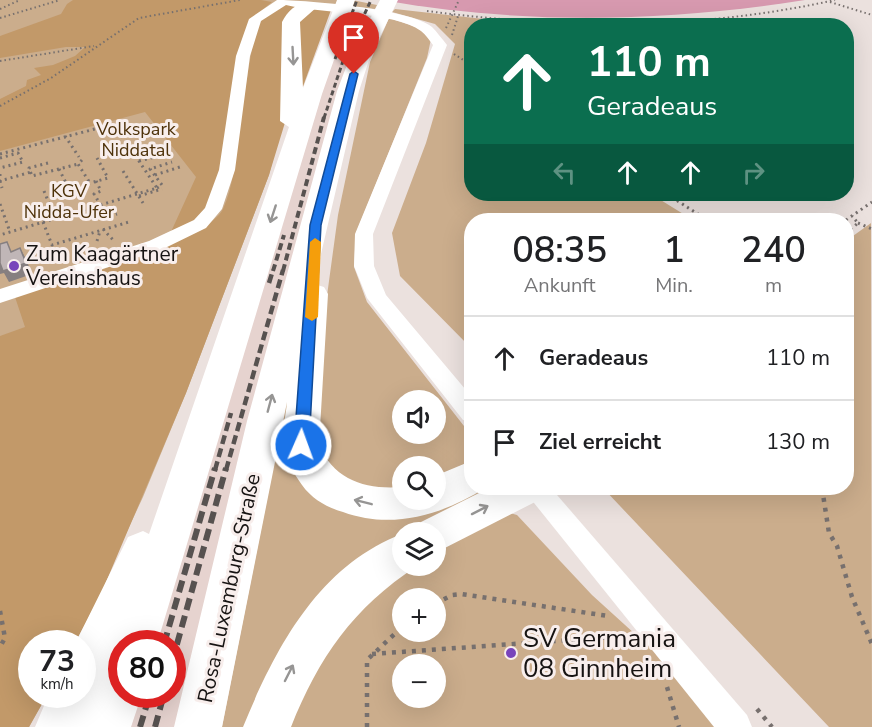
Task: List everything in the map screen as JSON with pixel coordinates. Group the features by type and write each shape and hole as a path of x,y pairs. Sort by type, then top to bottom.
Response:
{"highway":[{"name":"Rosa-Luxemburg-Straße","path":"198,727 265,421 348,91 360,57 389,0"},
{"path":"285,176 292,108 291,22 295,14 309,7"},
{"path":"138,630 285,176 342,10"},
{"path":"316,225 301,445 310,467 344,497 374,504 392,505"},
{"path":"96,652 126,591 162,503 205,422"},
{"path":"446,489 464,480"},
{"path":"446,528 511,495"},
{"path":"267,727 285,680 305,643 334,606 362,580 392,560"},
{"path":"59,727 68,708"},
{"path":"107,727 113,708"}],"street":[{"path":"0,296 156,245 200,224 213,209 227,170 243,56 255,19 284,1 309,7 328,6 410,20 427,29 440,45 364,234 364,266 377,298 464,404"},
{"path":"540,495 735,727"}],"path":[{"path":"0,9 20,0"},
{"path":"0,18 60,0"},
{"path":"0,106 51,78 139,18 240,0"},
{"path":"459,0 451,14 509,18"},
{"path":"723,18 835,0"},
{"path":"829,2 872,15"},
{"path":"0,61 95,46"},
{"path":"447,50 464,61"},
{"path":"0,156 109,123 116,127 157,188"},
{"path":"116,127 126,124 130,129 137,127 139,130 149,127"},
{"path":"48,163 29,168 32,176 78,164 81,158 65,136"},
{"path":"0,156 18,153 23,162 0,168"},
{"path":"139,161 155,157"},
{"path":"59,169 69,189 108,177 96,158"},
{"path":"139,195 162,186 150,168 172,162"},
{"path":"78,164 90,183"},
{"path":"155,174 183,166"},
{"path":"0,174 0,181 31,172"},
{"path":"117,175 124,172 143,203"},
{"path":"0,181 2,188"},
{"path":"96,181 100,191 94,194 100,205 108,217 117,214"},
{"path":"0,235 162,189"},
{"path":"44,191 55,218"},
{"path":"678,201 696,213"},
{"path":"854,215 872,202"},
{"path":"0,204 10,232"},
{"path":"854,218 858,223 872,229"},
{"path":"43,222 52,245 129,222"},
{"path":"854,226 858,223"},
{"path":"102,230 112,242 122,238"},
{"path":"97,241 102,230"},
{"path":"823,495 829,532 837,546 848,587 872,644"},
{"path":"446,598 461,594 608,616"},
{"path":"0,611 5,638 0,647"},
{"path":"367,727 368,660 392,636"},
{"path":"372,654 629,636"},
{"path":"666,683 679,727"}],"shaded area":[{"path":"73,0 261,0 272,2 251,19 235,119 214,194 200,215 170,234 196,177 145,112 0,151 0,99 26,86 27,80 41,75 34,68 53,65 75,56 85,47 66,47 0,58 0,36 61,14 67,4"},
{"path":"382,0 805,0 700,13 594,18 487,14"},
{"path":"287,4 296,5 287,116 269,175 186,393 101,594 82,630 18,630 18,708 40,708 29,727 0,727 0,336 25,327 15,297 161,248 190,235 211,222 223,209 235,165 258,20"},
{"path":"313,9 331,10 301,92 296,40 301,12"},
{"path":"344,21 368,24 186,701 186,630 158,630"},
{"path":"135,708 184,708 179,727 129,727"}],"green space":[{"name":"Volkspark Niddatal","path":"0,0 352,0 377,5 375,9 312,3 269,175 186,393 143,497 81,630 18,630 18,708 40,708 29,727 0,727"},
{"path":"395,9 475,18 464,18 464,201 662,201 682,213 464,213 464,341 400,276 392,233 426,143 455,44 435,24 392,12"},
{"path":"389,18 419,28 431,39 427,58 356,233 354,267 367,302 436,390 392,390 392,444 446,444 446,403 464,426 464,466 446,479 446,456 392,456 392,496 376,496 319,461 317,369 338,215 370,62"},
{"path":"871,223 872,727 829,727 610,495 854,495 854,235"},
{"path":"296,352 294,446 392,505 392,510 401,510 406,513 414,510 446,510 446,498 464,491 464,495 486,495 438,522 392,522 392,555 257,727 222,727"},
{"name":"SV Germania 08 Ginnheim","path":"503,511 517,515 592,595 668,664 721,727 280,727 295,683 393,576 446,576 446,540"}],"building":[{"path":"7,242 11,252 20,248 26,263 3,271 0,263 0,244"}],"railway":[{"path":"335,59 357,0"},
{"path":"324,118 344,58 371,0"},
{"path":"283,271 324,117"},
{"path":"273,271 284,235"},
{"path":"269,283 273,270"},
{"path":"226,470 283,270"},
{"path":"215,470 231,413"},
{"path":"168,630 215,468"},
{"path":"181,630 226,468"},
{"path":"140,727 146,708"},
{"path":"155,727 160,708"}],"slow traffic":[{"path":"312,317 315,242"}],"place":[{"name":"Zum Kaagärtner Vereinshaus","path":"14,266"},
{"name":"SV Germania 08 Ginnheim","path":"511,653"}],"route":[{"path":"301,445 308,369 316,225 354,74"}],"park label":[{"name":"KGV Nidda-Ufer","path":"69,201"}]}
